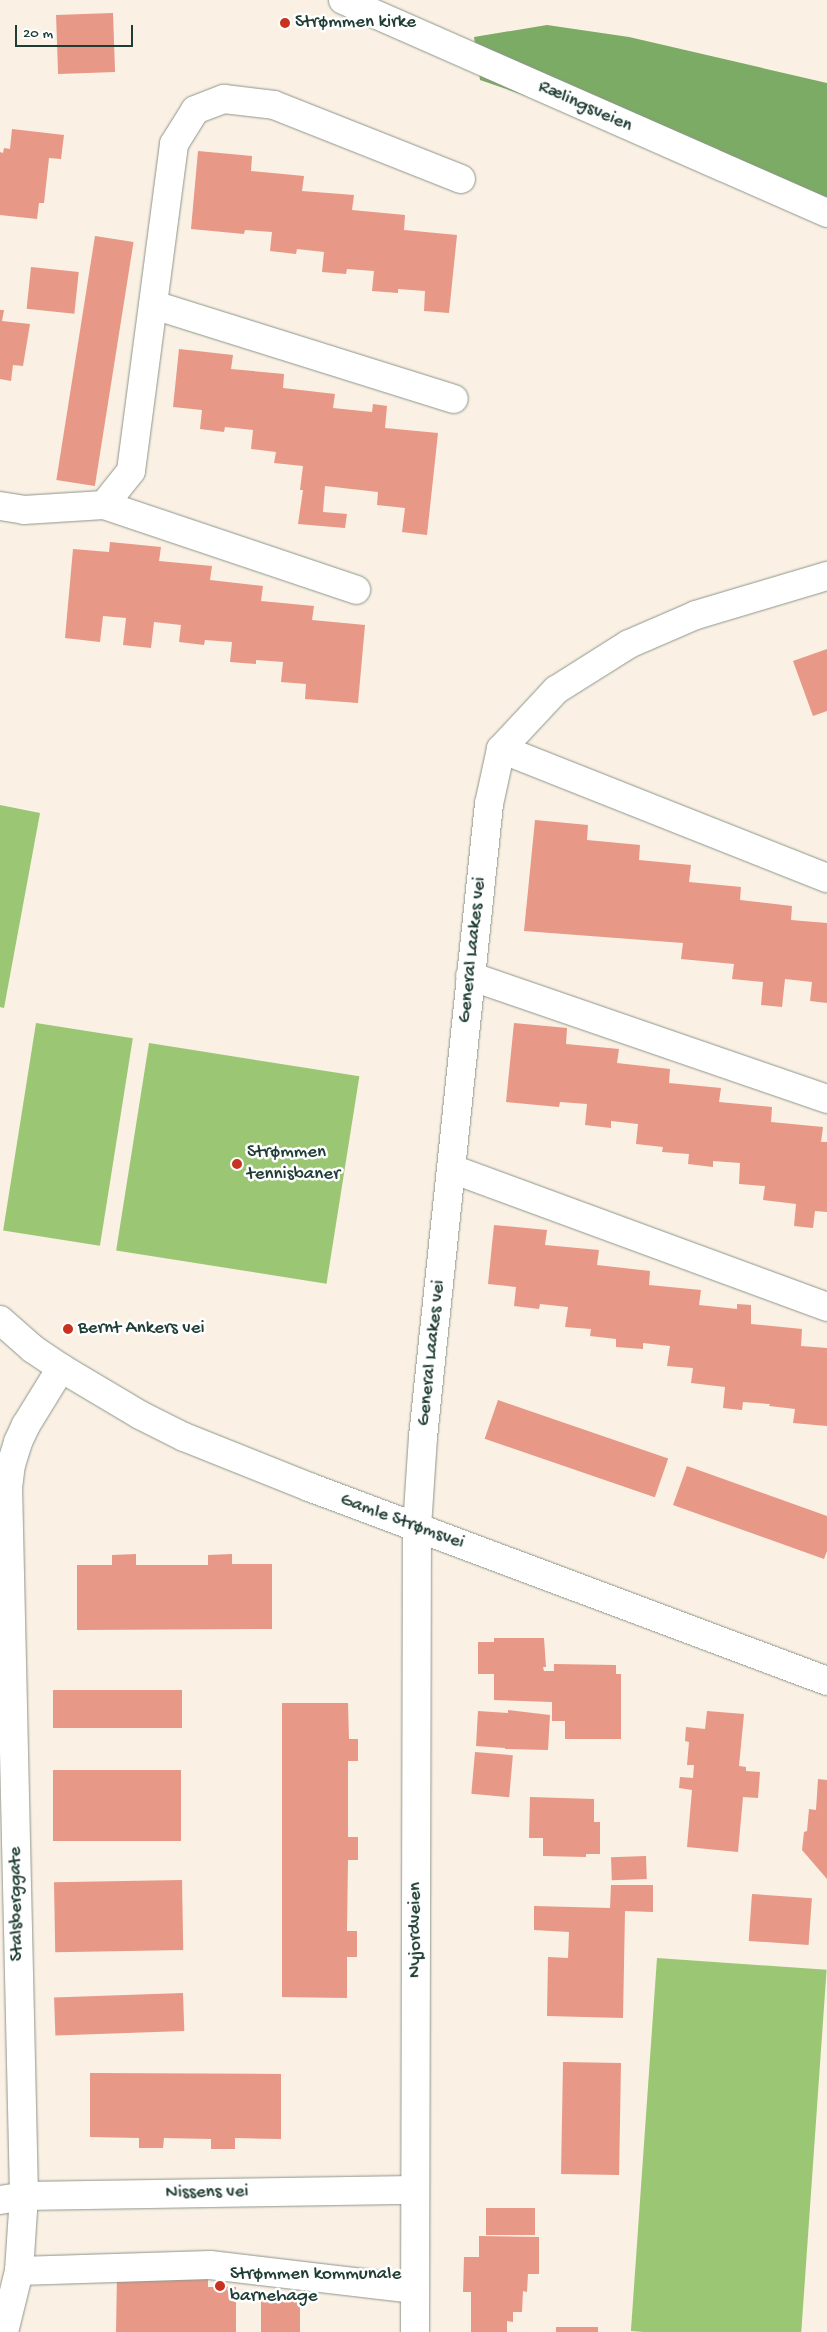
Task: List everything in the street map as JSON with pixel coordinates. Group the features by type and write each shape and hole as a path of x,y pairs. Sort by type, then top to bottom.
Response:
{"street":[{"name":"Rælingsveien","path":"342,0 827,213"},
{"path":"104,505 131,472 174,144 195,110 224,99 274,105 461,179"},
{"path":"154,306 454,399"},
{"path":"0,506 24,510 104,505 356,590"},
{"name":"General Laakes vei","path":"417,1527 423,1437 488,804 501,749 556,690 629,644 696,614 827,576"},
{"path":"501,749 827,878"},
{"path":"470,976 827,1099"},
{"path":"452,1169 827,1307"},
{"name":"Gamle Strømsvei","path":"0,1320 33,1349 61,1368 140,1415 184,1437 827,1681"},
{"name":"Stalsberggate","path":"4,2332 19,2271 12,2198 8,1488 11,1466 22,1433 61,1368"},
{"name":"Nyjordveien","path":"415,2332 417,1527"},
{"name":"Nissens vei","path":"12,2198 414,2190"},
{"path":"19,2271 210,2265 415,2288"}],"green space":[{"path":"547,25 629,37 827,83 827,206 637,134 480,80 474,37"},
{"path":"0,805 40,813 4,1008 0,1007"},
{"path":"36,1023 133,1038 100,1246 3,1230"},
{"name":"Strømmen tennisbaner","path":"149,1043 359,1076 327,1284 116,1250"},
{"path":"657,1958 827,1970 801,2332 631,2331"}],"building":[{"path":"113,13 115,72 58,74 56,15"},
{"path":"12,129 64,135 61,159 49,158 44,203 39,203 37,219 0,215 0,152 3,153 4,148 10,149"},
{"path":"198,151 252,156 251,171 304,176 302,191 354,195 352,210 405,215 404,230 457,235 449,313 424,311 425,291 398,289 398,293 372,291 374,271 347,269 346,274 322,272 324,252 297,249 296,254 270,251 272,232 245,230 244,234 191,229"},
{"path":"95,236 134,242 95,486 56,480"},
{"path":"31,267 79,272 74,314 27,309"},
{"path":"0,310 4,310 2,321 30,324 23,366 13,365 11,381 0,379"},
{"path":"179,349 233,355 231,369 284,374 283,388 335,394 333,408 372,412 373,404 387,406 385,428 438,433 427,535 402,532 405,508 377,505 378,492 325,486 323,512 347,514 345,528 298,524 303,490 300,490 303,466 274,463 276,452 251,449 253,430 225,427 224,432 200,429 202,410 173,407"},
{"path":"110,542 161,547 159,561 212,566 210,580 263,586 261,601 314,606 312,620 365,625 358,703 305,699 306,684 281,682 283,662 256,660 256,664 230,662 232,642 205,640 204,645 179,642 181,625 154,622 151,648 123,645 126,618 103,616 100,642 65,638 73,549 109,552"},
{"path":"827,649 827,711 813,716 793,661"},
{"path":"535,820 588,825 587,840 640,845 639,860 691,865 689,882 741,887 740,900 792,906 791,920 827,923 827,1003 810,1001 812,982 785,979 782,1007 761,1005 763,982 732,979 734,964 681,959 683,943 524,931"},
{"path":"514,1023 567,1028 566,1044 619,1049 617,1063 670,1069 669,1083 721,1088 719,1102 772,1107 771,1122 823,1127 821,1142 827,1142 827,1212 815,1211 813,1228 794,1226 796,1204 763,1200 765,1186 739,1184 740,1163 713,1161 713,1167 688,1164 689,1154 662,1152 663,1147 636,1144 638,1124 611,1121 611,1128 585,1125 587,1104 560,1102 559,1107 506,1102"},
{"path":"494,1225 547,1230 545,1245 599,1250 597,1265 650,1271 649,1285 701,1290 699,1305 737,1309 737,1304 751,1305 751,1324 802,1329 801,1346 827,1348 827,1426 793,1423 795,1409 769,1406 770,1404 743,1402 742,1410 723,1408 725,1387 691,1383 693,1368 667,1366 670,1346 643,1343 643,1349 616,1347 616,1339 590,1336 591,1329 565,1327 568,1307 540,1304 539,1309 514,1306 516,1287 488,1284"},
{"path":"498,1400 668,1459 655,1497 485,1439"},
{"path":"687,1466 827,1516 827,1551 824,1559 673,1505"},
{"path":"136,1554 136,1565 208,1565 208,1555 232,1554 232,1564 272,1564 272,1629 77,1630 77,1565 112,1565 112,1555"},
{"path":"494,1638 544,1638 546,1667 543,1667 544,1671 554,1671 554,1664 616,1665 616,1674 621,1674 621,1739 565,1739 565,1721 552,1721 552,1702 494,1700 494,1674 478,1674 478,1642 494,1642"},
{"path":"53,1690 182,1690 182,1728 53,1728"},
{"path":"282,1703 348,1703 349,1739 358,1739 358,1761 348,1761 348,1837 358,1837 358,1860 348,1860 347,1931 357,1931 357,1957 347,1957 347,1998 282,1997"},
{"path":"508,1710 550,1715 548,1750 476,1746 478,1711 508,1713"},
{"path":"707,1711 744,1714 739,1766 746,1767 746,1771 760,1772 758,1798 743,1797 738,1852 687,1847 692,1790 679,1788 680,1777 693,1778 694,1765 687,1765 689,1742 685,1741 686,1727 705,1729"},
{"path":"475,1752 513,1755 509,1797 471,1794"},
{"path":"53,1770 181,1770 181,1841 53,1841"},
{"path":"818,1779 827,1780 827,1879 802,1850 804,1832 807,1831 809,1809 816,1810"},
{"path":"530,1797 594,1799 594,1822 600,1822 600,1854 586,1854 586,1857 543,1856 543,1838 529,1838"},
{"path":"646,1856 647,1879 612,1880 611,1857"},
{"path":"182,1880 183,1950 55,1952 54,1882"},
{"path":"611,1885 653,1885 653,1912 625,1911 623,2018 547,2016 548,1957 568,1958 569,1932 534,1930 534,1906 610,1908"},
{"path":"752,1894 812,1898 809,1945 749,1941"},
{"path":"183,1993 184,2031 55,2035 54,1998"},
{"path":"563,2062 621,2063 619,2175 561,2174"},
{"path":"90,2073 281,2074 281,2139 235,2138 235,2149 211,2149 211,2139 164,2138 163,2148 139,2148 139,2138 90,2137"},
{"path":"486,2208 535,2208 535,2235 486,2235"},
{"path":"479,2236 539,2237 539,2274 528,2274 527,2292 523,2291 522,2312 513,2312 513,2322 507,2321 507,2332 471,2332 471,2292 463,2292 464,2257 479,2257"},
{"path":"117,2274 208,2277 208,2287 236,2287 236,2332 116,2332"},
{"path":"261,2295 300,2295 300,2332 261,2332"},
{"path":"556,2327 598,2327 598,2332 556,2332"}],"place":[{"name":"Strømmen kirke","path":"285,23"},
{"name":"Strømmen tennisbaner","path":"237,1164"},
{"name":"Bernt Ankers vei","path":"68,1329"},
{"name":"Strømmen kommunale barnehage","path":"220,2286"}]}
